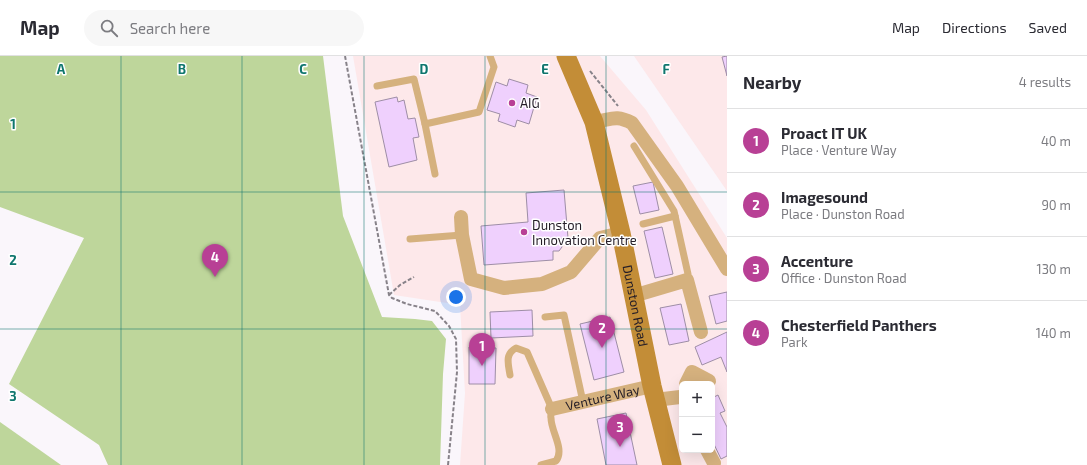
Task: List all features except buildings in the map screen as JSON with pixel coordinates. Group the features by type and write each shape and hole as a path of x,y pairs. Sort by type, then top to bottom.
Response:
{"main road":[{"name":"Dunston Road","path":"566,56 594,122 621,233 654,393 672,465"}],"street":[{"path":"594,122 612,118 622,118 632,123 677,186 727,269"},
{"path":"461,217 462,235 471,280 504,288 542,284 571,272 600,238 621,233"},
{"path":"633,296 687,280 700,332"},
{"path":"688,381 692,372 709,381"},
{"name":"Venture Way","path":"552,409 583,402 654,393 679,397"},
{"path":"709,453 714,463"}],"lane":[{"path":"425,124 479,112 494,67 490,56"},
{"path":"377,86 414,79 435,174"},
{"path":"634,146 674,211 688,274 687,280"},
{"path":"643,224 675,216"},
{"path":"410,239 462,235"},
{"path":"545,318 564,315 583,402"},
{"path":"510,375 508,355 516,348 527,352 552,409 550,418 558,445 558,458 556,462 541,465"}],"path":[{"path":"345,56 389,296"},
{"path":"587,68 632,123"},
{"path":"389,296 400,285 414,277"},
{"path":"389,296 407,304 435,310 449,326 456,339 457,372 448,465"}],"shaded area":[{"path":"353,56 600,56 646,110 727,238 727,465 460,465 465,393 460,305 394,295"},
{"path":"634,56 727,56 727,191"}],"green space":[{"path":"0,56 323,56 343,216 382,317 432,321 446,339 443,374 440,465 108,465 99,445 9,384 84,238 0,207"},
{"path":"0,422 61,465 0,465"}],"place":[{"name":"AIG","path":"512,103"},
{"name":"Dunston Innovation Centre","path":"524,232"},
{"name":"Chesterfield Panthers","path":"215,277"},
{"name":"Imagesound","path":"602,348"},
{"name":"Proact IT UK","path":"482,366"},
{"name":"Accenture","path":"620,447"}]}
